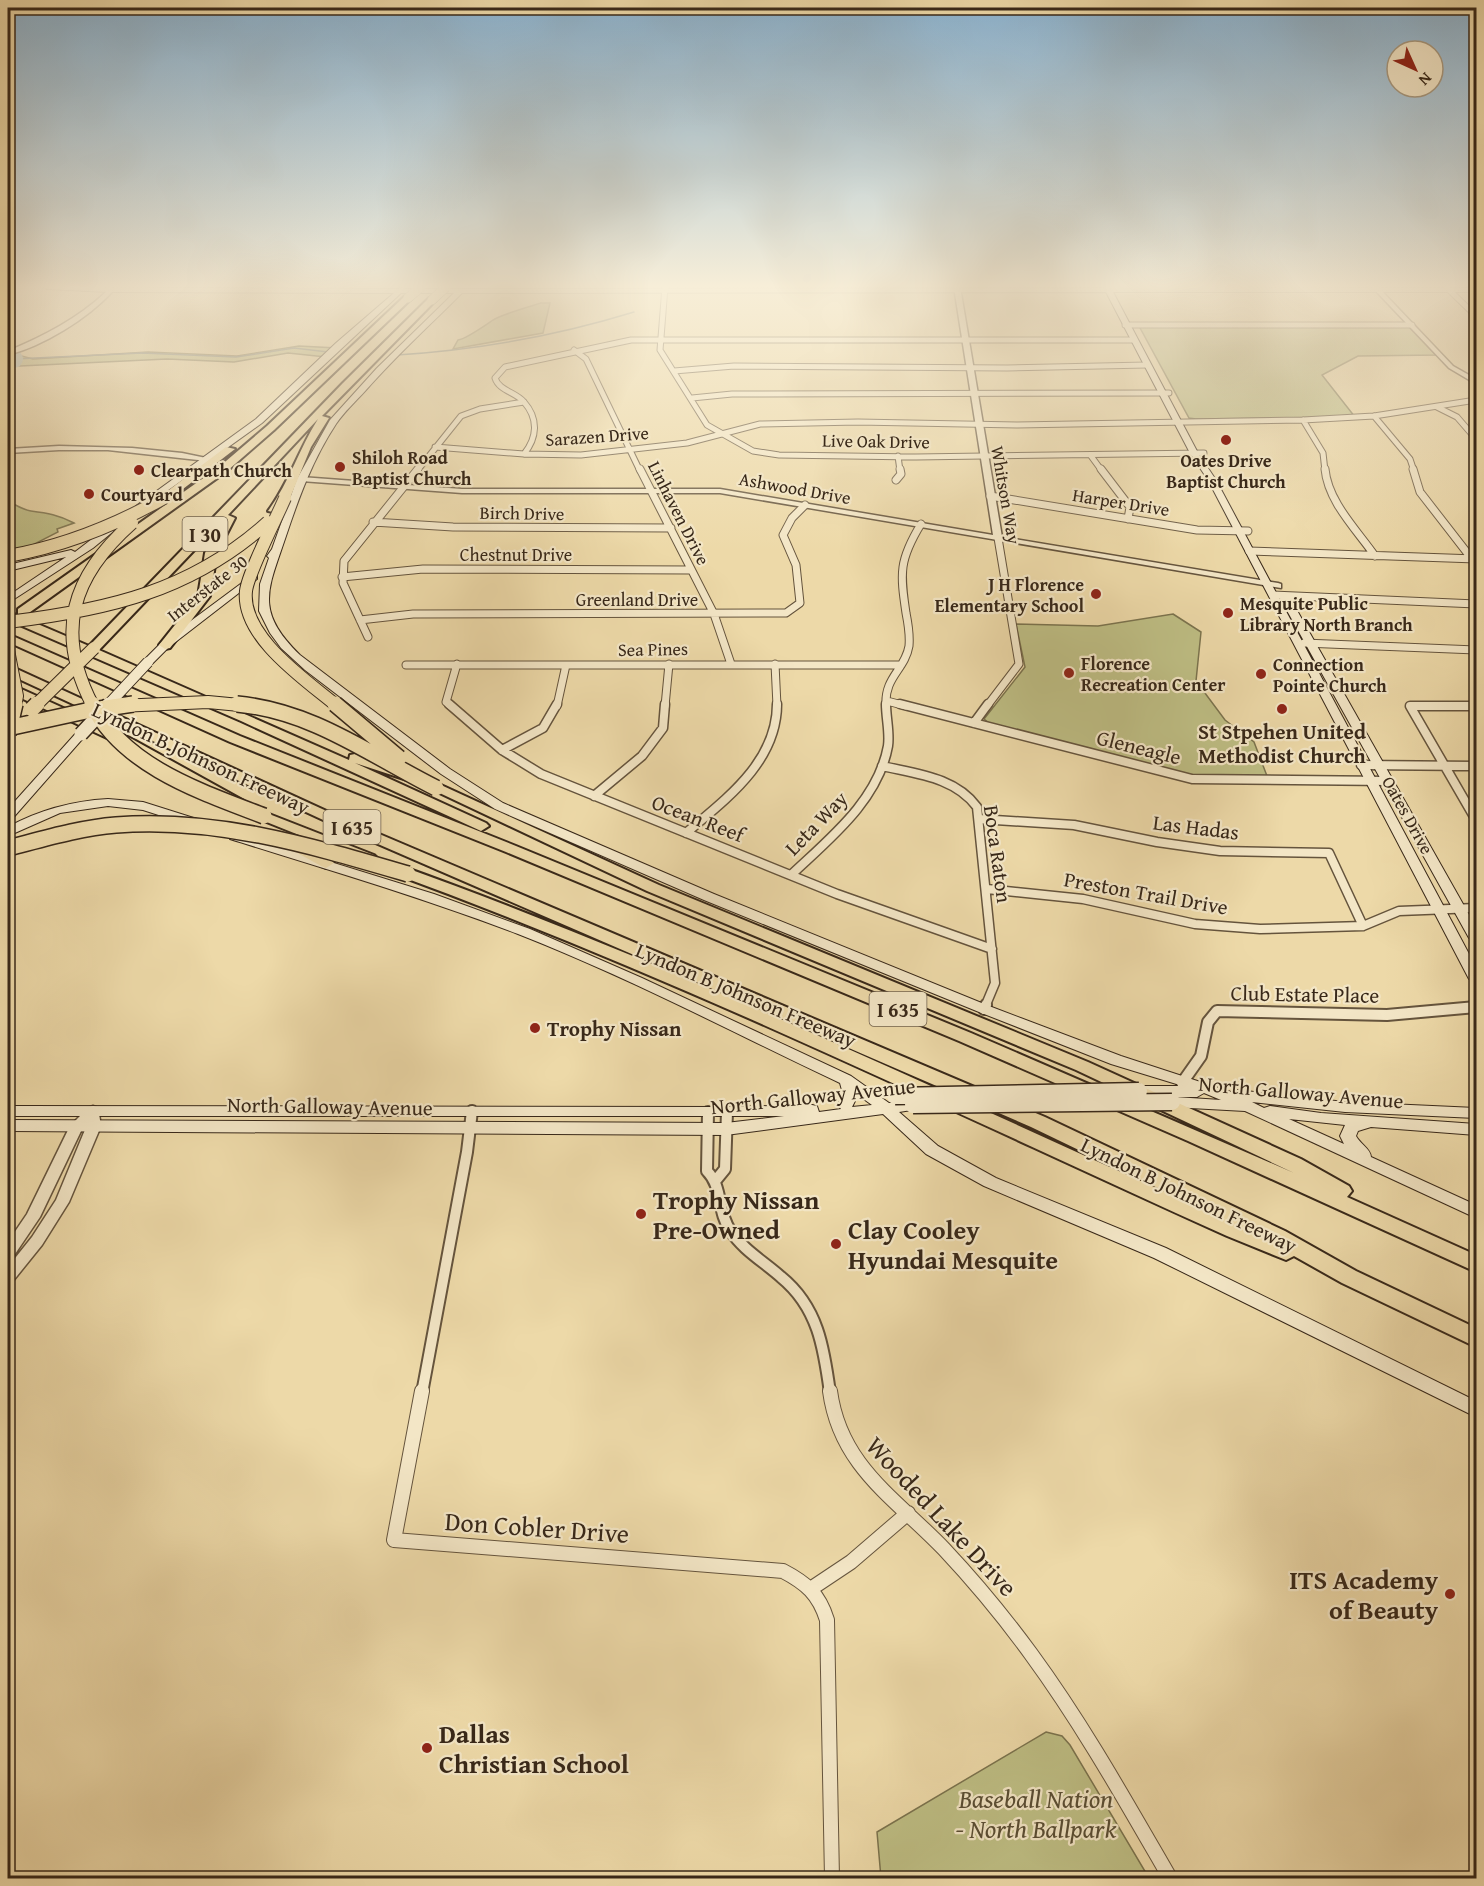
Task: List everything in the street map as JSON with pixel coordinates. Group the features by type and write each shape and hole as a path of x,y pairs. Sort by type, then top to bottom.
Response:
{"highway":[{"path":"317,375 281,410 208,460 106,547 93,562 74,606 75,651 83,686 91,704 120,741 173,777 408,874 517,913 839,1053 1234,1231 1349,1277"},
{"name":"I 30","path":"8,623 223,468 328,375"},
{"name":"I 30","path":"8,734 245,493 356,375"},
{"path":"363,375 325,417 306,447 246,589 246,608 255,629 274,652 353,721 442,791"},
{"path":"165,645 204,596 211,553 245,493"},
{"path":"8,556 46,549 88,537 164,498"},
{"path":"8,623 86,610 162,587 230,554 268,522 285,498"},
{"path":"8,616 263,726 514,840 544,862"},
{"name":"Lyndon B Johnson Freeway","path":"8,638 235,739 544,862 965,1037 1476,1264"},
{"path":"8,650 17,696 8,734"},
{"name":"Lyndon B Johnson Freeway","path":"8,669 339,822 1038,1122 1278,1237 1349,1277 1476,1338"},
{"path":"8,687 127,742 305,813 339,822"},
{"path":"8,728 87,710 132,704 232,704 298,717 325,727 442,791 527,832 1082,1066 1294,1164 1426,1240"},
{"path":"263,726 283,730 483,804 499,806"},
{"path":"127,742 235,800 286,841 326,863"},
{"path":"8,848 50,836 107,825 179,822 277,837 408,874"}],"main road":[{"path":"8,600 100,539 208,460 259,421 309,375"},
{"name":"Interstate 30","path":"8,816 165,645 241,589 276,549 300,479 333,422 378,375"},
{"name":"Oates Drive","path":"1156,375 1212,480 1305,643 1388,781 1476,938"},
{"path":"8,568 55,559 100,539"},
{"path":"276,549 263,591 263,605 267,620 284,643 410,746 471,791 499,806 709,897 984,1009 1153,1073 1217,1092 1476,1212"},
{"name":"Oates Drive","path":"1305,643 1369,781 1476,979"},
{"path":"8,808 28,793"},
{"name":"Lyndon B Johnson Freeway","path":"8,832 55,811 100,803 143,806 429,897 553,944 885,1100 932,1150 990,1182 1160,1253 1476,1409"},
{"path":"1124,1102 1151,1093 1160,1081 1153,1073"},
{"path":"846,1080 851,1094 846,1105"},
{"name":"North Galloway Avenue","path":"8,1111 94,1118 470,1128 708,1120 727,1112 819,1109 885,1100 1217,1092 1345,1107 1476,1113"},
{"name":"North Galloway Avenue","path":"8,1126 77,1126 94,1118 249,1113 472,1111 708,1120 726,1129 885,1100 913,1105 1172,1102 1256,1109 1321,1118 1476,1129"},
{"path":"1384,1121 1352,1127 1348,1136 1353,1146 1394,1174"}],"street":[{"path":"497,375 495,378 497,384 524,402 537,434 524,454"},
{"name":"Linhaven Drive","path":"594,375 629,450 714,614 728,645 731,664"},
{"name":"Live Oak Drive","path":"677,375 707,425 753,451 779,454 984,457 1199,453"},
{"name":"Whitson Way","path":"971,375 1019,664 974,723"},
{"path":"692,398 732,394 1166,393"},
{"name":"Sarazen Drive","path":"435,447 524,454 581,455 687,443 760,423 978,425 1303,420 1374,416 1476,400"},
{"path":"368,638 346,593 342,577 344,561 461,417 480,409 524,402"},
{"path":"1437,407 1457,417 1476,439"},
{"path":"1374,416 1410,459 1415,468 1420,492 1474,559"},
{"path":"1303,420 1323,453 1326,482 1333,497 1375,556"},
{"path":"8,451 73,446 127,449 208,460"},
{"path":"896,480 901,474 898,456"},
{"path":"1091,456 1130,507 1128,519"},
{"name":"Ashwood Drive","path":"300,479 403,487 501,491 720,490 998,537 1276,590"},
{"name":"Harper Drive","path":"990,496 1197,530 1243,531"},
{"name":"Greenland Drive","path":"360,620 414,614 786,613 798,606 799,579 782,536 788,521 805,505"},
{"name":"Birch Drive","path":"374,522 477,527 671,528"},
{"name":"Leta Way","path":"791,874 855,811 882,766 888,745 886,688 900,665 909,643 899,576 906,546 921,525"},
{"path":"1254,552 1474,559"},
{"name":"Chestnut Drive","path":"342,577 423,569 691,570"},
{"path":"1276,590 1476,604"},
{"path":"1305,643 1476,650"},
{"name":"Ocean Reef","path":"457,664 446,702 502,750 541,774 837,894 992,949"},
{"path":"594,796 642,756 663,728 669,664"},
{"path":"686,833 727,797 764,753 777,716 775,664"},
{"name":"Sea Pines","path":"405,665 900,665"},
{"path":"502,750 533,736 549,723 561,698 566,665"},
{"name":"Gleneagle","path":"887,701 1192,779 1388,781"},
{"path":"1476,706 1410,706 1476,820"},
{"path":"1361,765 1476,766"},
{"name":"Boca Raton","path":"882,766 960,788 972,796 980,819 995,983 984,1009"},
{"name":"Las Hadas","path":"980,819 1074,825 1157,842 1220,851 1329,853 1363,926"},
{"name":"Preston Trail Drive","path":"987,889 1083,899 1195,924 1260,929 1363,926 1399,910 1476,908"},
{"name":"Club Estate Place","path":"1182,1083 1206,1046 1206,1024 1212,1013 1217,1011 1387,1015 1476,1007"},
{"name":"Don Cobler Drive","path":"472,1111 394,1540 783,1571 812,1588"},
{"name":"Wooded Lake Drive","path":"727,1112 725,1169 716,1180 717,1202 722,1219 742,1248 783,1280 810,1310 819,1331 835,1420 844,1444 860,1469 908,1513 988,1599 1058,1691 1116,1784 1170,1878"},
{"path":"10,1264 53,1218 94,1118"},
{"name":"Wooded Lake Drive","path":"708,1120 707,1171 716,1180"},
{"path":"10,1264 77,1126"},
{"path":"832,1878 827,1620 821,1598 812,1588 851,1562 908,1513"}],"green space":[{"path":"1166,375 1322,375 1355,417 1196,419 1189,418"},
{"path":"8,501 25,509 53,515 74,523 57,529 58,532 21,551 8,551"},
{"path":"1173,614 1201,632 1196,681 1225,720 1254,742 1267,776 1197,777 989,723 984,719 1025,667 1016,624 1098,626"},
{"name":"Baseball Nation - North Ballpark","path":"1046,1732 1062,1736 1070,1745 1149,1878 881,1878 877,1832"}],"place":[{"name":"Oates Drive Baptist Church","path":"1226,440"},
{"name":"Shiloh Road Baptist Church","path":"340,467"},
{"name":"Clearpath Church","path":"139,470"},
{"name":"Courtyard","path":"89,494"},
{"name":"J H Florence Elementary School","path":"1096,594"},
{"name":"Mesquite Public Library North Branch","path":"1228,613"},
{"name":"Florence Recreation Center","path":"1069,673"},
{"name":"Connection Pointe Church","path":"1261,674"},
{"name":"St Stpehen United Methodist Church","path":"1282,709"},
{"name":"Trophy Nissan","path":"535,1028"},
{"name":"Trophy Nissan Pre-Owned","path":"641,1214"},
{"name":"Clay Cooley Hyundai Mesquite","path":"836,1244"},
{"name":"ITS Academy of Beauty","path":"1450,1594"},
{"name":"Dallas Christian School","path":"427,1748"}]}
